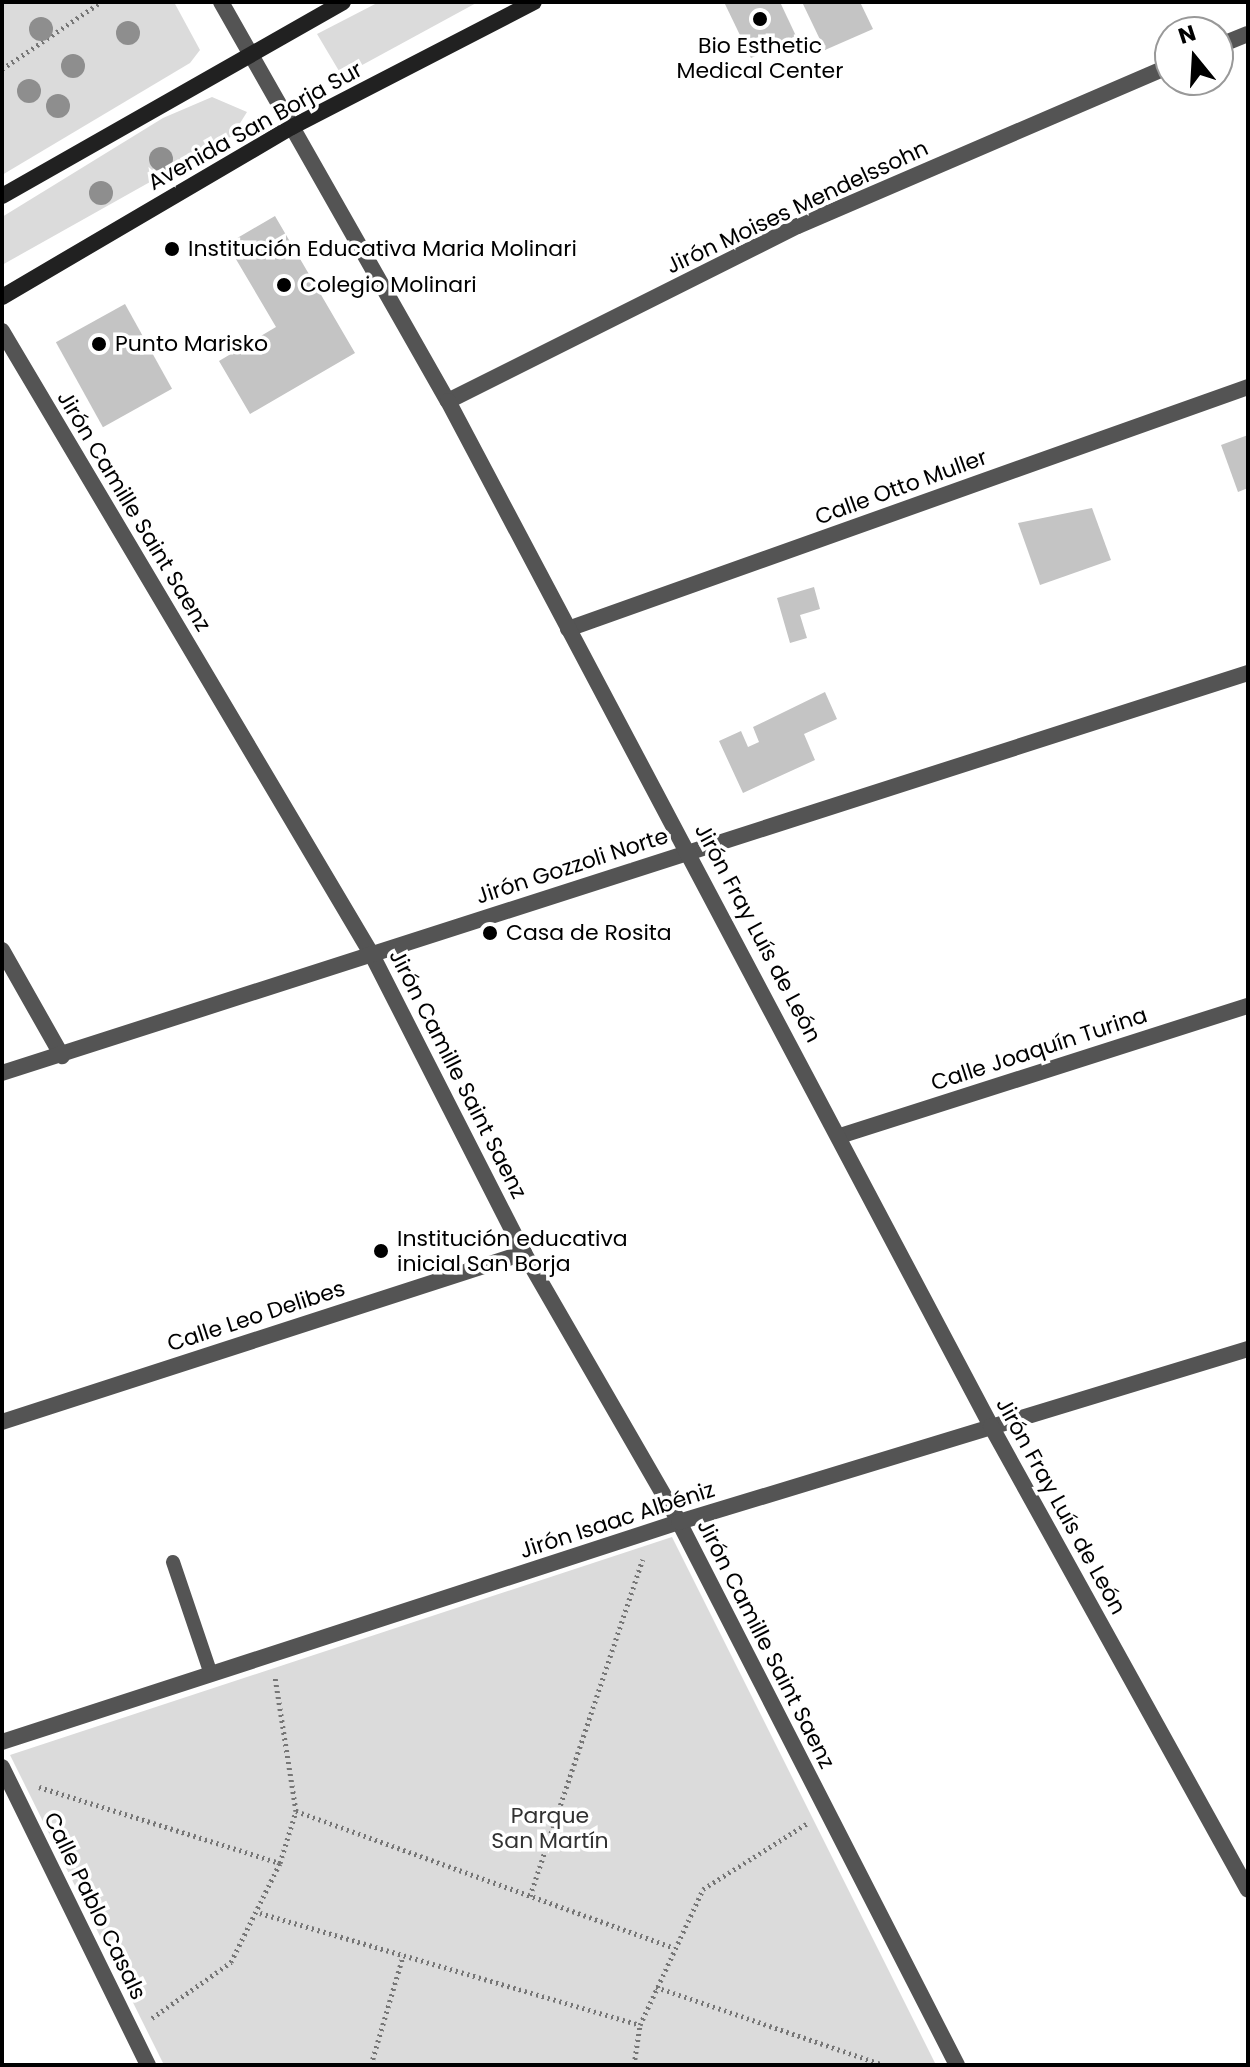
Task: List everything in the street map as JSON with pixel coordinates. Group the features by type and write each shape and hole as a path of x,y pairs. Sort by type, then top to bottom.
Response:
{"main road":[{"path":"2,196 343,2"},
{"name":"Avenida San Borja Sur","path":"2,297 292,127 534,2"}],"street":[{"name":"Jirón Fray Luís de León","path":"221,2 448,401 843,1135 991,1426 1248,1890"},
{"name":"Jirón Moises Mendelssohn","path":"448,401 798,226 1154,73"},
{"name":"Jirón Camille Saint Saenz","path":"2,331 372,955 524,1253 679,1522 957,2065"},
{"name":"Calle Otto Muller","path":"568,629 1248,387"},
{"name":"Jirón Gozzoli Norte","path":"2,1073 1248,673"},
{"path":"2,950 62,1056"},
{"name":"Calle Joaquín Turina","path":"843,1135 1248,1006"},
{"name":"Calle Leo Delibes","path":"2,1422 524,1253"},
{"name":"Jirón Isaac Albéniz","path":"2,1742 653,1530 1248,1349"},
{"name":"Calle Pablo Casals","path":"5,1772 148,2065"}],"lane":[{"path":"173,1562 211,1674"}],"path":[{"path":"2,69 101,2"},
{"path":"530,1896 653,1530"},
{"path":"132,2032 231,1962 260,1913 280,1863 296,1811 269,1655"},
{"path":"5,1772 280,1863"},
{"path":"296,1811 672,1947"},
{"path":"634,2065 640,2025 672,1947 703,1889 750,1853 828,1813"},
{"path":"260,1913 640,2025"},
{"path":"371,2065 403,1956"},
{"path":"656,1987 884,2065"}],"green space":[{"path":"2,2 174,2 200,50 190,63 2,175"},
{"path":"379,2 478,2 342,76 317,34"},
{"path":"212,97 247,112 232,136 2,265 2,217 163,118"},
{"name":"Parque San Martín","path":"672,1537 936,2065 164,2065 10,1755"}],"building":[{"name":"Bio Esthetic Medical Center","path":"724,2 780,2 796,36 751,58"},
{"path":"802,2 860,2 873,29 825,50"},
{"name":"Colegio Molinari","path":"275,216 355,353 250,414 219,361 276,327 227,244"},
{"path":"125,304 172,389 103,427 56,342"},
{"path":"1248,435 1248,488 1238,492 1221,445"},
{"path":"1092,508 1111,560 1040,585 1018,523"},
{"path":"814,587 820,609 800,615 807,638 790,643 777,598"},
{"path":"825,692 837,719 804,734 815,760 743,793 719,741 741,731 748,747 759,742 753,727"}],"place":[{"name":"Bio Esthetic Medical Center","path":"760,19"},
{"name":"Institución Educativa Maria Molinari","path":"172,249"},
{"name":"Colegio Molinari","path":"284,285"},
{"name":"Punto Marisko","path":"99,344"},
{"name":"Casa de Rosita","path":"490,933"},
{"name":"Institución educativa inicial San Borja","path":"381,1251"}]}
